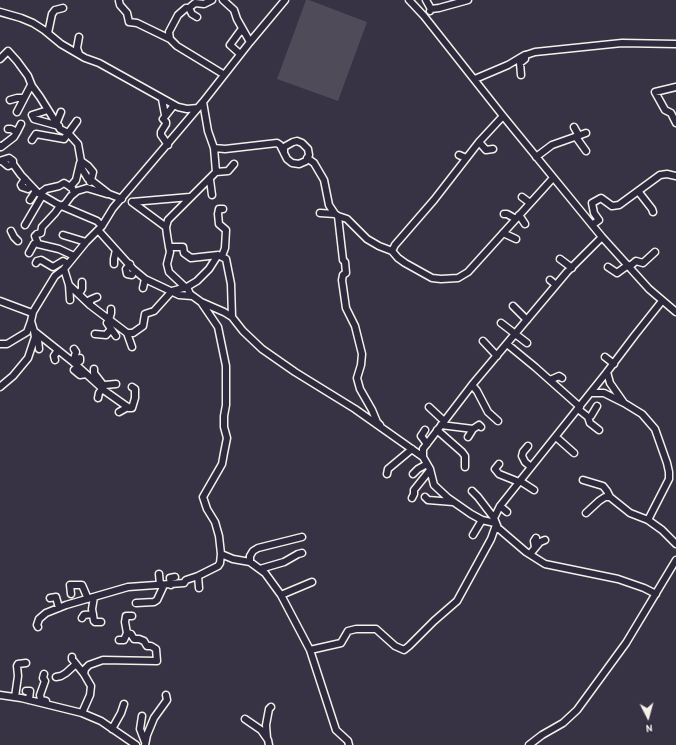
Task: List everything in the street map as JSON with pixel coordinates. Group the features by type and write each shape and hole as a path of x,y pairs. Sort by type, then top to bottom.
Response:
{"street":[{"path":"170,39 169,32 178,15 187,6 195,3 204,4 212,0"},
{"path":"223,0 234,10 243,32 250,42"},
{"path":"0,344 7,344 26,332 31,321 32,313 55,276 100,228 113,208 204,102 224,74 285,0"},
{"path":"409,0 424,16 536,157 602,237 649,289 676,312"},
{"path":"426,0 431,9"},
{"path":"424,16 431,9 468,0"},
{"path":"119,1 120,5 127,13 129,22 137,23 170,39 177,46 224,74"},
{"path":"187,6 192,14 197,17"},
{"path":"48,33 52,14 55,10 63,8"},
{"path":"0,12 32,23 48,33 61,44 112,74 174,105 188,109 198,108"},
{"path":"240,54 230,44 241,30 243,32"},
{"path":"79,37 77,48 79,54"},
{"path":"475,79 508,65 516,59 535,52 571,47 622,43 676,44"},
{"path":"0,59 8,51 12,54 26,72 31,85 60,129 68,133 78,144 81,161 76,180 70,187"},
{"path":"521,75 520,63 525,59 525,55"},
{"path":"17,112 31,85"},
{"path":"676,87 655,92 665,110 671,113 676,123"},
{"path":"10,100 23,98"},
{"path":"162,99 165,115 163,119 166,124 161,134 168,145"},
{"path":"204,102 208,131 214,148 216,172 210,180 190,197 168,220 166,227 170,252 167,264 169,272 186,287 192,296 200,302 232,317 243,331 262,349 295,372 355,409 388,434 423,457 429,467 434,485 453,502 482,520 495,522"},
{"path":"165,115 174,105"},
{"path":"48,110 32,115 34,119 58,124"},
{"path":"58,124 61,112"},
{"path":"392,251 395,245 434,200 479,142 503,116"},
{"path":"32,140 36,134 64,139 77,121"},
{"path":"0,146 14,137 21,124"},
{"path":"574,127 586,151"},
{"path":"8,129 17,132"},
{"path":"536,157 552,145 586,133"},
{"path":"214,148 225,149 277,143 297,142 302,143 308,149 309,155 306,161 299,164 292,163 287,159 280,145 277,143"},
{"path":"479,142 486,150 493,149"},
{"path":"544,142 547,148"},
{"path":"284,153 284,147 289,143"},
{"path":"459,155 466,158"},
{"path":"307,158 314,163 324,180 329,205 336,215 343,260 345,262 346,273 343,275 342,280 346,308 355,326 362,354 361,365 357,378 360,390 372,410 377,422 388,434"},
{"path":"1,161 8,166 13,164 24,179 38,192 60,206 97,221 100,228 116,250 145,278 178,295 192,296"},
{"path":"81,161 93,172 90,185 87,188"},
{"path":"216,172 228,171 234,164"},
{"path":"580,211 601,198 612,206 619,205 660,175 667,174 676,176"},
{"path":"320,213 336,215 347,219 367,239 378,246 392,251 405,263 432,278 458,278 468,272 553,178"},
{"path":"91,180 109,194"},
{"path":"210,180 212,195"},
{"path":"30,200 38,192 42,192 46,189 59,186 64,183 70,187 74,193"},
{"path":"74,256 59,249 38,244 35,236 40,233 42,227 60,206 65,204 70,196 77,191 87,188 123,198 132,202 166,227"},
{"path":"25,225 38,192"},
{"path":"638,192 653,212"},
{"path":"132,202 190,197"},
{"path":"522,197 530,203"},
{"path":"592,203 594,213 598,220 592,225"},
{"path":"127,333 133,332 143,326 145,314 154,311 172,291 186,287 197,281 220,256 225,248 226,230 220,224 218,214 219,209 223,209"},
{"path":"504,214 518,217 525,224"},
{"path":"12,231 12,234 18,241"},
{"path":"503,233 516,239"},
{"path":"63,234 86,242"},
{"path":"423,457 423,449 472,385 556,285 602,237"},
{"path":"29,253 34,244"},
{"path":"169,247 183,247 184,253 191,258 220,256 226,258 230,278 232,317"},
{"path":"114,264 116,250"},
{"path":"608,267 617,273 636,261 643,263 655,252"},
{"path":"560,259 572,268"},
{"path":"36,263 40,260 53,267 63,261 66,266 70,300"},
{"path":"130,264 126,269 127,274 132,275"},
{"path":"143,288 145,278"},
{"path":"550,280 556,285"},
{"path":"79,294 82,289 82,282"},
{"path":"69,285 90,305 127,333 132,347"},
{"path":"90,305 90,300 97,297"},
{"path":"0,301 32,313"},
{"path":"310,650 341,643 348,631 356,629 376,629 395,646 404,650 457,601 491,539 500,506 614,364 662,301"},
{"path":"200,302 218,327 226,366 224,427 227,438 222,464 203,497 207,509 215,522 219,536 221,554 220,563 218,566"},
{"path":"513,306 527,320"},
{"path":"110,309 111,313 107,323 116,336"},
{"path":"31,321 38,340 39,349"},
{"path":"501,324 527,343"},
{"path":"95,334 106,335 111,329"},
{"path":"14,339 21,338 38,340 58,350 74,366 128,407"},
{"path":"0,387 22,367 38,340"},
{"path":"483,341 496,356"},
{"path":"507,344 550,380 588,417 590,423 599,430"},
{"path":"74,349 76,352 74,366"},
{"path":"55,360 54,356 58,350"},
{"path":"605,357 614,364"},
{"path":"74,366 80,361 80,358"},
{"path":"94,369 94,373 103,388"},
{"path":"607,372 610,383 624,403"},
{"path":"550,380 559,376 562,378"},
{"path":"98,398 99,393 105,385 116,384"},
{"path":"472,385 477,391 488,412 498,421"},
{"path":"119,412 128,407 132,408 135,398 135,389 132,387"},
{"path":"591,393 604,393 624,403 642,414 655,429 669,472 668,479 648,520"},
{"path":"588,417 591,416 597,406"},
{"path":"429,407 465,456 465,467"},
{"path":"441,425 473,429"},
{"path":"468,436 473,429 479,425 481,427"},
{"path":"425,430 421,436 427,444"},
{"path":"556,437 574,453"},
{"path":"528,446 523,452 522,456 525,462 531,467"},
{"path":"387,474 388,469 412,449"},
{"path":"499,464 495,469 499,474 520,481 534,490"},
{"path":"413,474 418,469 429,467"},
{"path":"412,498 414,490 429,467"},
{"path":"583,480 603,486 610,497 630,513 648,520 662,530 676,544"},
{"path":"472,491 478,497 495,522 530,554 545,564 618,579 656,594"},
{"path":"425,497 428,500 453,502"},
{"path":"586,514 599,501 606,497 610,497"},
{"path":"500,506 507,512"},
{"path":"473,535 482,520"},
{"path":"250,562 250,556 253,551 258,548 302,537"},
{"path":"535,547 534,540 536,538"},
{"path":"530,554 540,542 545,540"},
{"path":"260,569 284,562 302,553"},
{"path":"221,554 250,562 265,573 281,596 310,650 336,730 348,741 349,745"},
{"path":"38,627 37,625 39,619 46,613 59,608 140,584 165,585 184,583 186,580 198,576 231,558"},
{"path":"529,745 542,735 563,723 577,710 626,643 676,560"},
{"path":"577,570 579,563"},
{"path":"159,574 165,585"},
{"path":"198,576 199,588"},
{"path":"136,603 154,602 157,600 170,578 175,577"},
{"path":"281,596 312,582"},
{"path":"71,594 70,585 82,585 91,598 94,621 101,622"},
{"path":"50,598 56,596 59,608"},
{"path":"82,618 84,615 93,614"},
{"path":"119,640 124,640 127,633 125,622 126,616 132,616"},
{"path":"84,674 85,669 89,665 103,660 157,661 156,649 152,646 147,646 144,641 134,639 131,634 127,633"},
{"path":"72,657 89,681 91,691 82,713"},
{"path":"15,697 18,676 17,666 18,664 26,663"},
{"path":"56,677 66,673 76,664"},
{"path":"44,674 43,678 45,681 40,695 41,700 52,702 54,706"},
{"path":"26,691 30,691 29,700"},
{"path":"0,695 29,700 82,713 101,721 136,745"},
{"path":"145,743 154,718 167,700 166,695"},
{"path":"112,729 124,704"},
{"path":"268,742 266,725 268,709 271,707"},
{"path":"142,716 140,729 145,743"},
{"path":"245,719 261,730 268,742"}],"shaded area":[{"path":"306,0 367,22 338,101 277,79"}]}
